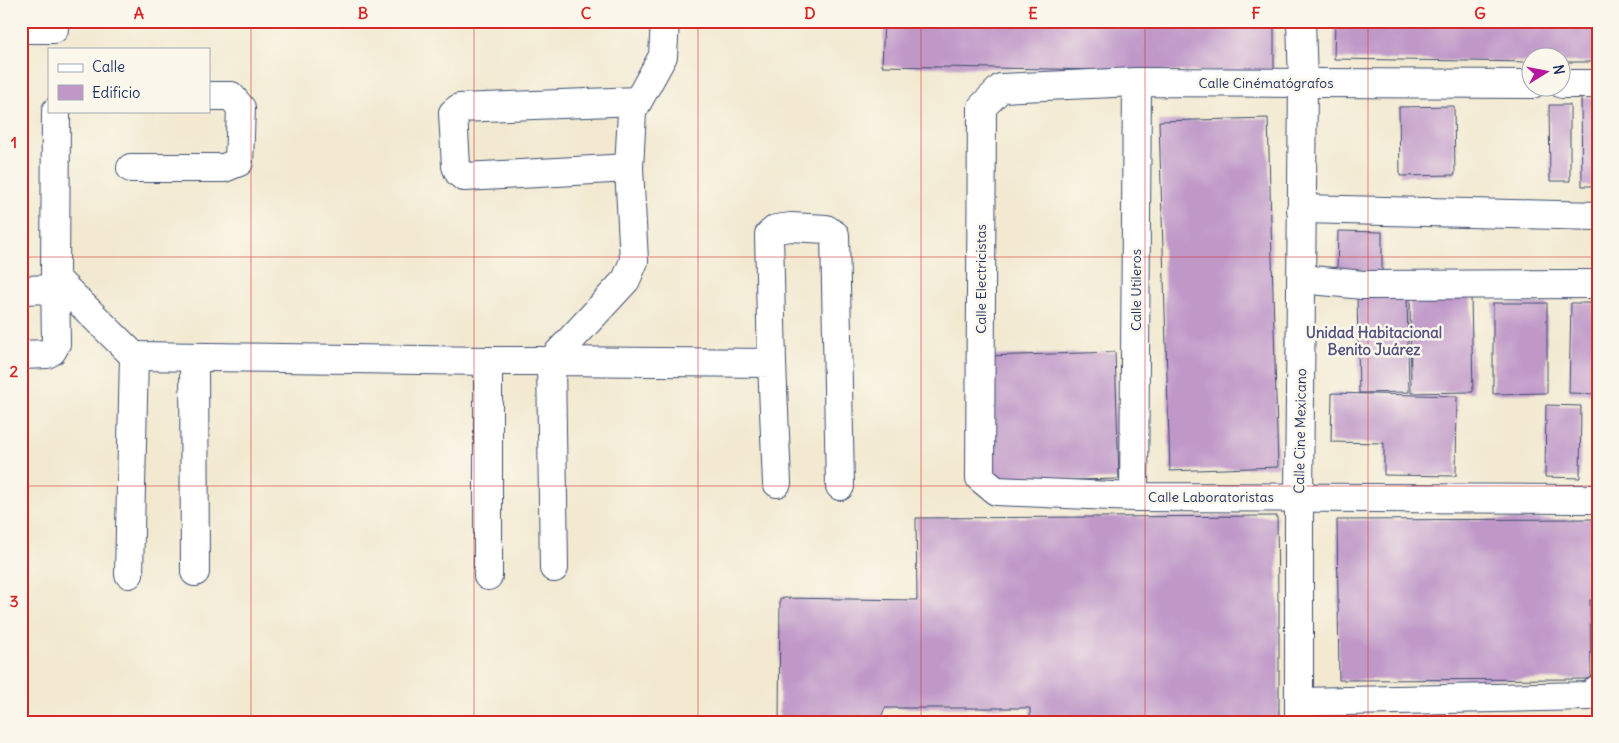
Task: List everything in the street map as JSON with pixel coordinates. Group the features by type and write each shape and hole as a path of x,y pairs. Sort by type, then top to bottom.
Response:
{"street":[{"path":"554,568 551,360 626,280 634,261 630,168 632,112 663,56 665,21"},
{"name":"Calle Cine Mexicano","path":"1299,712 1303,83 1301,21"},
{"path":"21,29 54,33"},
{"name":"Calle Cinématógrafos","path":"1002,88 1137,82 1522,84"},
{"name":"Calle Utileros","path":"1134,497 1137,82"},
{"path":"1572,84 1598,84"},
{"name":"Calle Electricistas","path":"980,478 982,107 1002,88"},
{"path":"131,168 224,168 239,162 241,108 231,96 210,96"},
{"path":"630,168 464,177 459,174 456,166 453,113 459,108 638,101"},
{"path":"21,354 47,354 52,352 56,344 56,112"},
{"path":"1301,209 1598,216"},
{"path":"777,483 772,363 770,235 776,229 791,226 826,229 834,235 840,486"},
{"path":"1302,279 1363,285 1598,284"},
{"path":"21,290 55,284"},
{"path":"55,284 134,356 772,363"},
{"path":"129,574 134,356"},
{"path":"194,357 196,572"},
{"path":"488,361 488,576"},
{"name":"Calle Laboratoristas","path":"980,478 996,492 1134,497 1598,499"},
{"path":"1299,712 1589,696 1598,689"}],"building":[{"path":"884,21 1274,21 1274,73 882,66"},
{"path":"1335,21 1598,21 1598,62 1572,62 1572,48 1522,48 1522,62 1334,59"},
{"path":"1581,98 1598,98 1598,186 1582,186"},
{"path":"1549,105 1570,105 1570,181 1550,181"},
{"path":"1454,106 1455,175 1400,176 1399,107"},
{"path":"1268,118 1278,467 1170,471 1159,121"},
{"path":"1338,231 1382,232 1382,278 1337,277"},
{"path":"1407,294 1409,392 1359,393 1357,295"},
{"path":"1471,297 1473,392 1411,393 1410,298"},
{"path":"1493,303 1547,303 1547,393 1493,394"},
{"path":"1571,303 1598,303 1598,394 1569,393"},
{"path":"1115,352 1119,479 990,482 986,356"},
{"path":"1332,393 1457,396 1456,476 1384,475 1384,443 1331,442"},
{"path":"1546,405 1581,406 1580,478 1545,477"},
{"path":"1277,516 1279,722 1030,722 1030,708 885,708 879,722 779,722 780,598 917,600 916,518"},
{"path":"1598,519 1598,600 1590,600 1591,679 1339,680 1337,520"}],"district":[{"name":"Unidad Habitacional Benito Juárez","path":"1374,340"}]}
